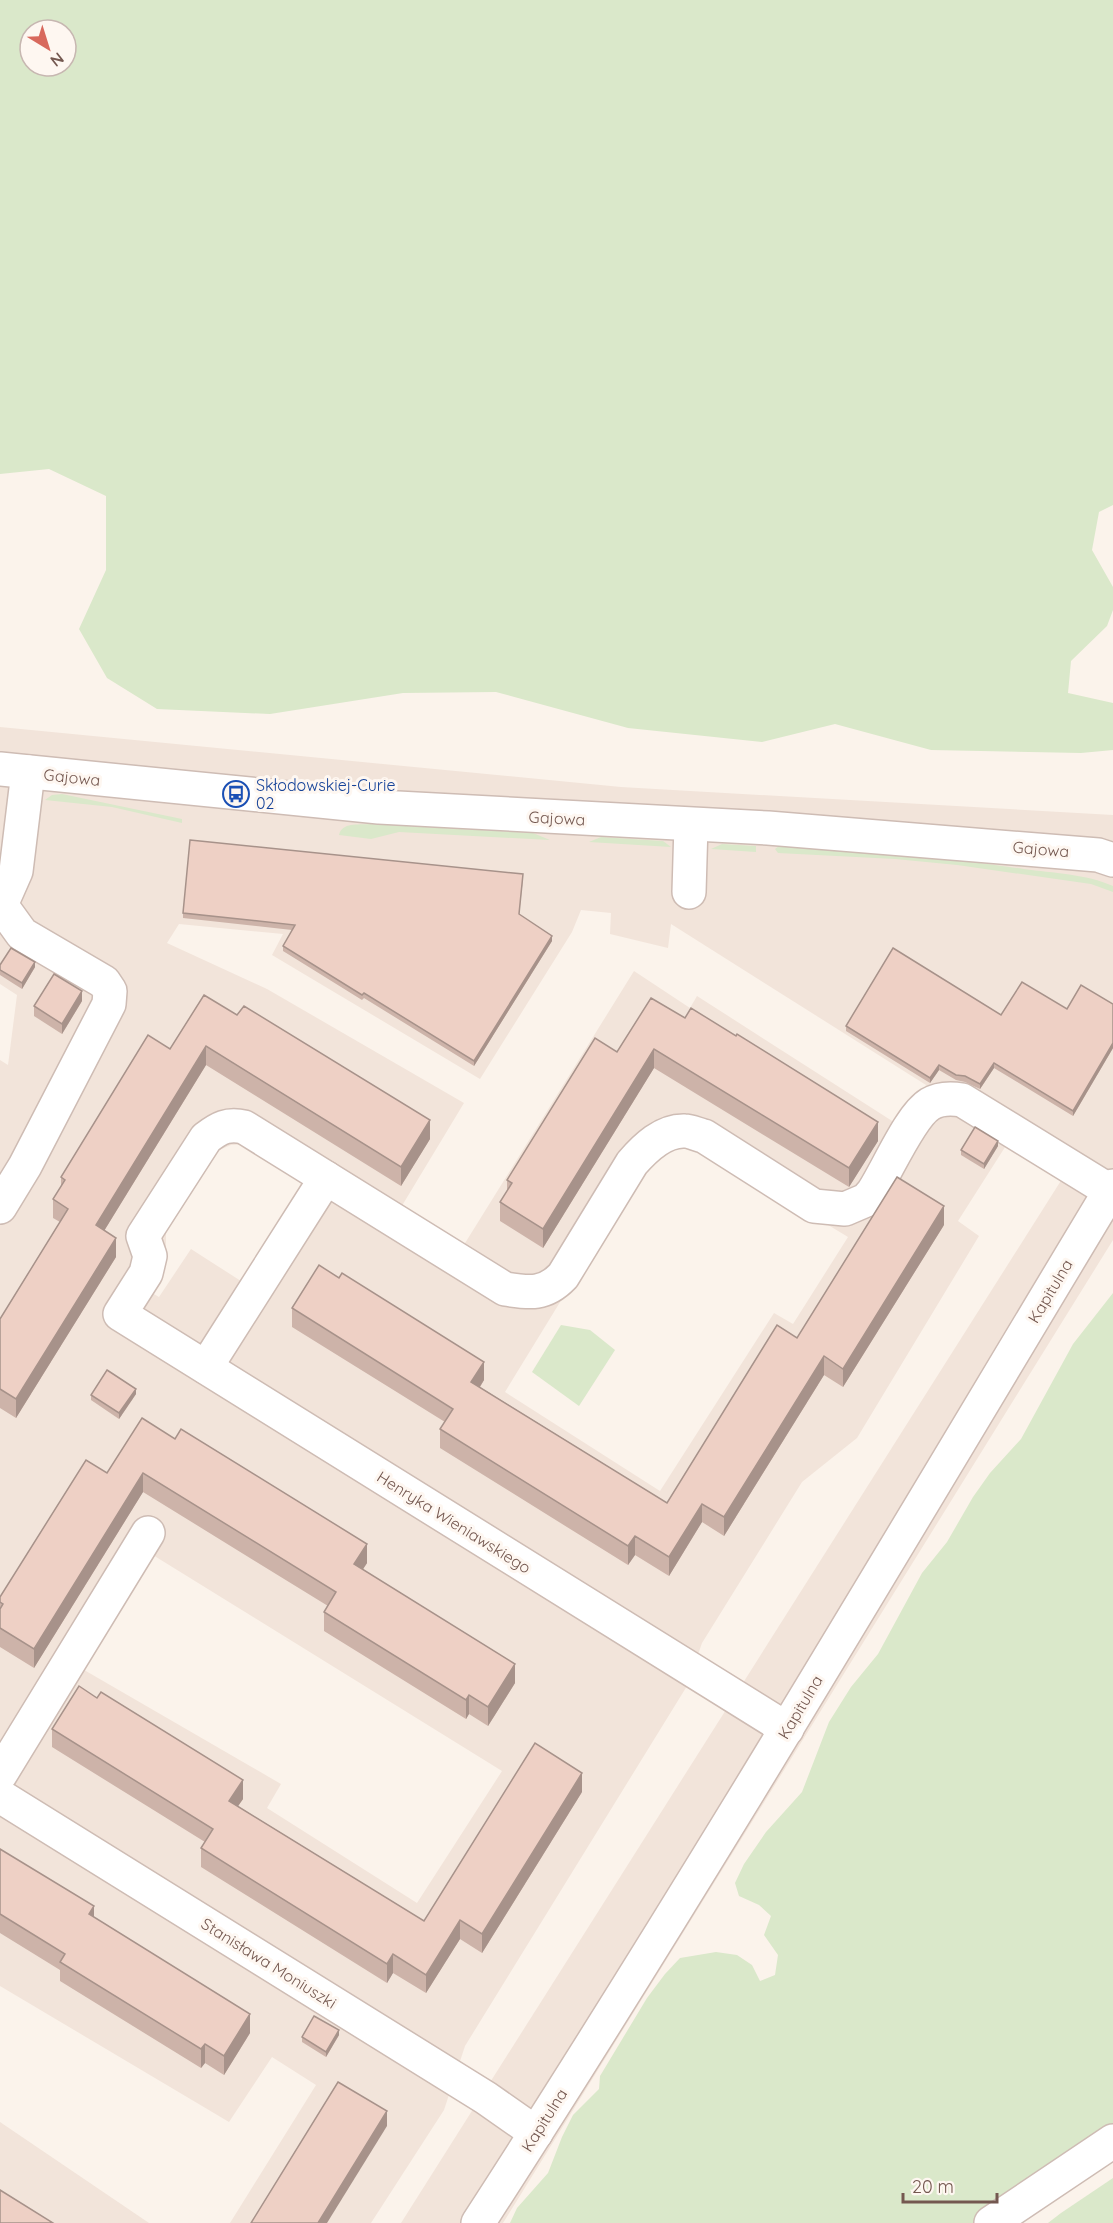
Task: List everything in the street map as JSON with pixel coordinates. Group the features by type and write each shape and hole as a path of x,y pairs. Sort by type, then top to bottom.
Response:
{"street":[{"name":"Gajowa","path":"14,770 379,807 792,830 1040,849 1098,855 1113,860"},
{"path":"0,1207 25,1166 110,1004 110,991 104,982 21,934 0,906 16,871 14,770"},
{"path":"689,892 691,825"},
{"path":"206,1367 326,1178 505,1289 532,1293 554,1286 563,1276 632,1163 645,1148 670,1134 685,1131 704,1137 814,1206 845,1209 866,1200 873,1192 916,1117 928,1105 940,1099 951,1098 962,1100 1111,1189"},
{"name":"Henryka Wieniawskiego","path":"326,1178 244,1127 233,1124 219,1128 206,1138 143,1236 150,1256 146,1273 120,1314 787,1729"},
{"name":"Kapitulna","path":"478,2223 787,1729 1111,1189"},
{"path":"0,1775 148,1533"},
{"name":"Stanisława Moniuszki","path":"0,1796 486,2098 536,2133"},
{"path":"991,2223 1113,2141"}],"shaded area":[{"path":"0,727 621,787 1113,815 1113,1240 503,2223 401,2223 1062,1179 1007,1144 958,1221 979,1236 857,1438 802,1482 702,1643 687,1686 465,2046 444,2110 371,2223 230,2223 316,2085 272,2057 229,2122 0,1986 0,1060 8,1065 17,995 0,984","holes":["581,910 611,913 610,934 668,948 671,924 926,1085 900,1126 697,996 690,1008 634,971 462,1248 400,1209 464,1103 267,989 167,943 179,924 283,934 272,955 480,1079 572,932","257,1144 309,1180 244,1283 191,1249 159,1297 145,1289 166,1254 166,1220 212,1153 231,1145","696,1145 848,1237 793,1324 774,1313 660,1491 505,1392 644,1165 666,1149","148,1552 502,1771 417,1903 267,1808 281,1784 79,1667"]},
{"path":"0,2122 149,2223 0,2223"}],"green space":[{"path":"0,0 1113,0 1113,505 1099,512 1092,550 1113,587 1113,610 1107,626 1071,661 1068,693 1113,703 1113,750 1081,753 931,750 835,724 762,742 628,728 496,692 403,693 270,714 157,709 107,678 79,629 106,570 106,496 49,469 0,474"},
{"path":"62,794 182,819 182,823 112,807 45,800 52,795"},
{"path":"369,824 533,833 550,840 399,832 371,839 339,835 347,826"},
{"path":"601,837 663,841 671,847 589,842"},
{"path":"722,844 756,846 756,852 711,849"},
{"path":"779,846 871,852 1069,874 1113,886 1113,892 1091,884 957,865 895,859 778,853 775,849"},
{"path":"1113,1293 1113,2134 1027,2183 1008,2191 973,2223 510,2223 517,2208 548,2173 573,2115 599,2089 600,2076 647,1998 680,1958 716,1952 737,1955 752,1965 760,1981 775,1975 778,1955 764,1935 771,1916 759,1905 739,1896 735,1883 744,1864 766,1832 802,1792 829,1722 851,1687 878,1654 922,1573 947,1542 973,1497 990,1473 1021,1439 1073,1344"},
{"path":"561,1325 590,1330 615,1350 579,1406 532,1372"},
{"path":"1113,2178 1113,2223 1048,2223 1061,2213"}],"building":[{"path":"190,840 523,874 519,914 552,936 474,1061 283,946 295,925 183,913"},
{"path":"11,948 35,962 22,983 0,970 0,965"},
{"path":"893,948 1001,1015 1022,982 1067,1009 1081,985 1113,1004 1113,1043 1073,1111 994,1063 980,1084 965,1076 956,1075 939,1065 930,1078 846,1026"},
{"path":"54,974 82,991 62,1024 34,1006"},
{"path":"204,995 237,1015 244,1006 430,1120 401,1167 206,1046 96,1225 116,1238 16,1399 0,1389 0,1319 68,1209 53,1199 65,1180 61,1177 148,1035 170,1049"},
{"path":"651,998 685,1018 691,1008 878,1122 849,1168 654,1049 543,1229 500,1202 512,1183 507,1180 595,1038 617,1052"},
{"path":"975,1127 998,1141 984,1164 961,1150"},
{"path":"897,1177 944,1206 843,1369 824,1356 724,1517 702,1504 669,1557 635,1536 628,1546 440,1429 453,1409 292,1308 319,1265 339,1278 342,1273 484,1362 471,1382 667,1503 777,1325 797,1338"},
{"path":"107,1370 136,1389 119,1413 91,1395"},
{"path":"142,1418 175,1439 181,1429 367,1544 354,1564 515,1664 488,1707 469,1695 466,1700 324,1612 336,1592 143,1473 34,1649 0,1628 0,1609 3,1604 0,1602 0,1597 86,1460 107,1473"},
{"path":"79,1686 97,1698 101,1692 243,1780 229,1801 424,1921 535,1743 582,1773 482,1934 460,1920 426,1975 393,1954 387,1964 201,1848 213,1829 52,1729"},
{"path":"0,1849 94,1906 89,1914 250,2014 224,2056 205,2044 201,2049 60,1962 65,1954 0,1914"},
{"path":"314,2016 339,2030 326,2052 302,2037"},
{"path":"338,2082 387,2111 318,2223 251,2223"},
{"path":"0,2190 53,2223 0,2223"}],"place":[{"name":"Skłodowskiej-Curie 02","path":"236,794"}]}
